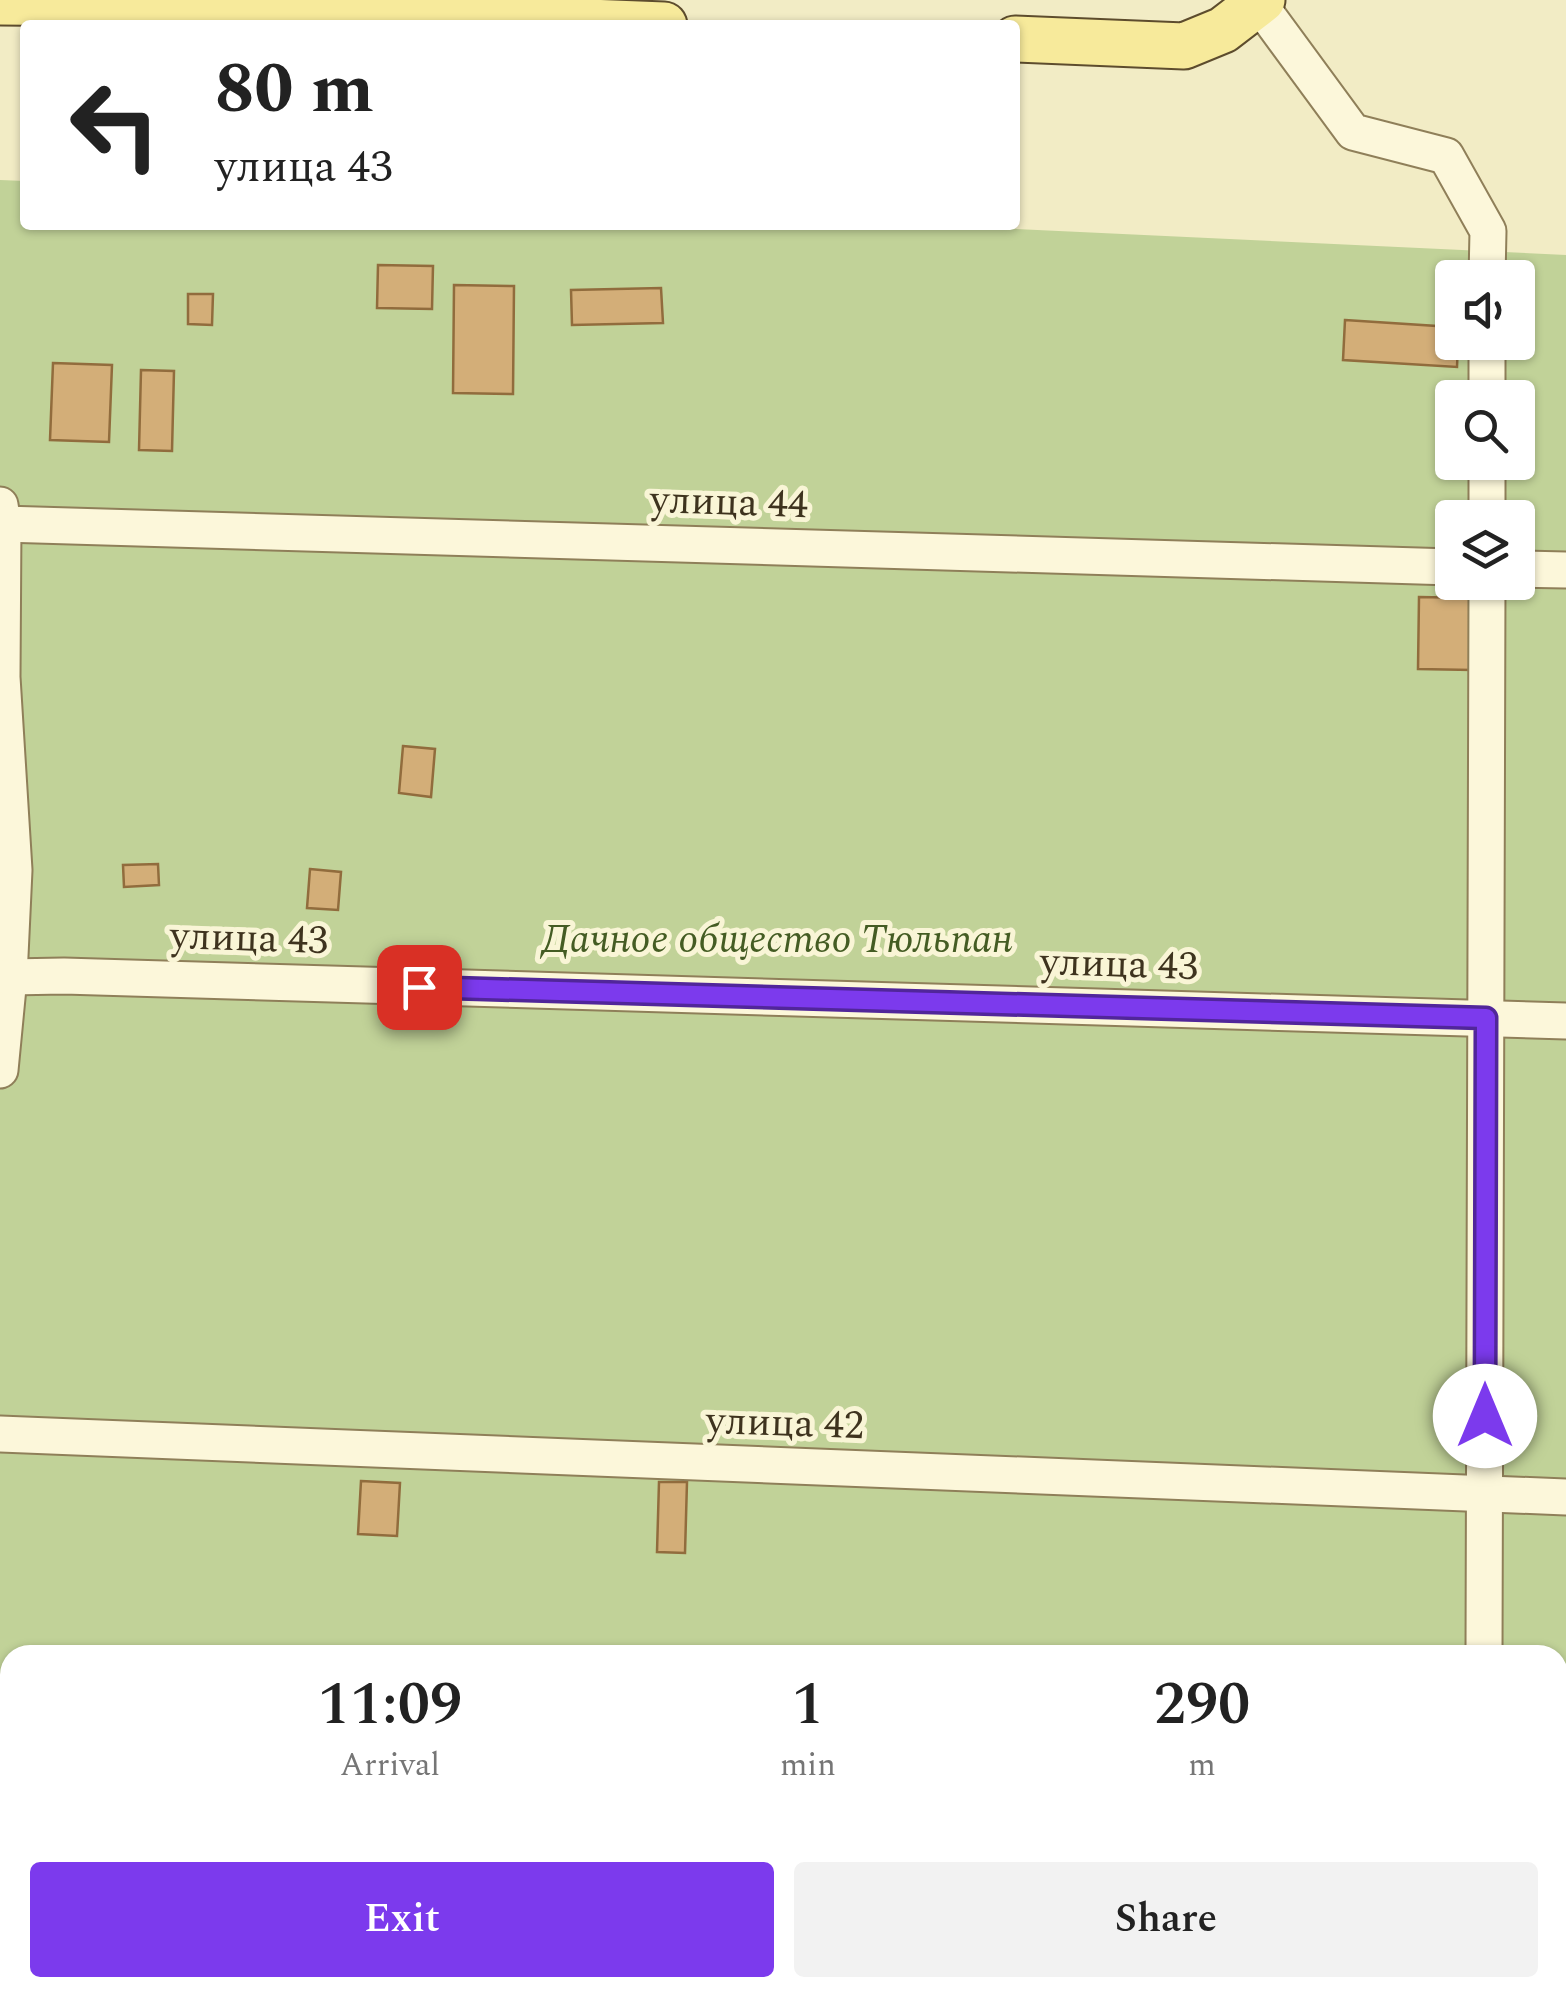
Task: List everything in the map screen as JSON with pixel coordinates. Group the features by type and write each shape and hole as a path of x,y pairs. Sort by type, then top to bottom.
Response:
{"main road":[{"path":"0,2 537,20"},
{"path":"1020,39 1184,46 1224,30 1261,2"}],"street":[{"path":"1261,2 1353,132 1446,156 1488,231 1488,260"},
{"path":"0,1070 14,870 2,677 2,514"},
{"name":"улица 44","path":"2,514 1435,566"},
{"path":"1535,569 1566,570"},
{"path":"1484,1645 1486,600"},
{"name":"улица 43","path":"9,978 84,977 1566,1020"},
{"name":"улица 42","path":"0,1434 1566,1497"}],"green space":[{"name":"Дачное общество Тюльпан","path":"0,180 20,181 20,230 1020,229 1566,255 1566,1645 0,1645"}],"building":[{"path":"378,265 433,266 432,309 377,308"},
{"path":"454,285 514,286 513,394 453,393"},
{"path":"661,288 663,323 572,325 571,290"},
{"path":"188,294 213,294 212,325 188,324"},
{"path":"1345,320 1435,326 1435,360 1457,360 1457,367 1343,360"},
{"path":"53,363 112,365 109,442 50,440"},
{"path":"141,370 174,371 172,451 139,450"},
{"path":"1419,597 1473,600 1472,670 1418,669"},
{"path":"403,746 435,749 431,797 399,793"},
{"path":"158,864 159,885 124,887 123,865"},
{"path":"310,869 341,872 338,910 307,908"},
{"path":"361,1481 400,1483 397,1536 358,1534"},
{"path":"659,1482 687,1482 685,1553 657,1552"}],"route":[{"path":"419,987 1486,1018 1485,1416"}]}
